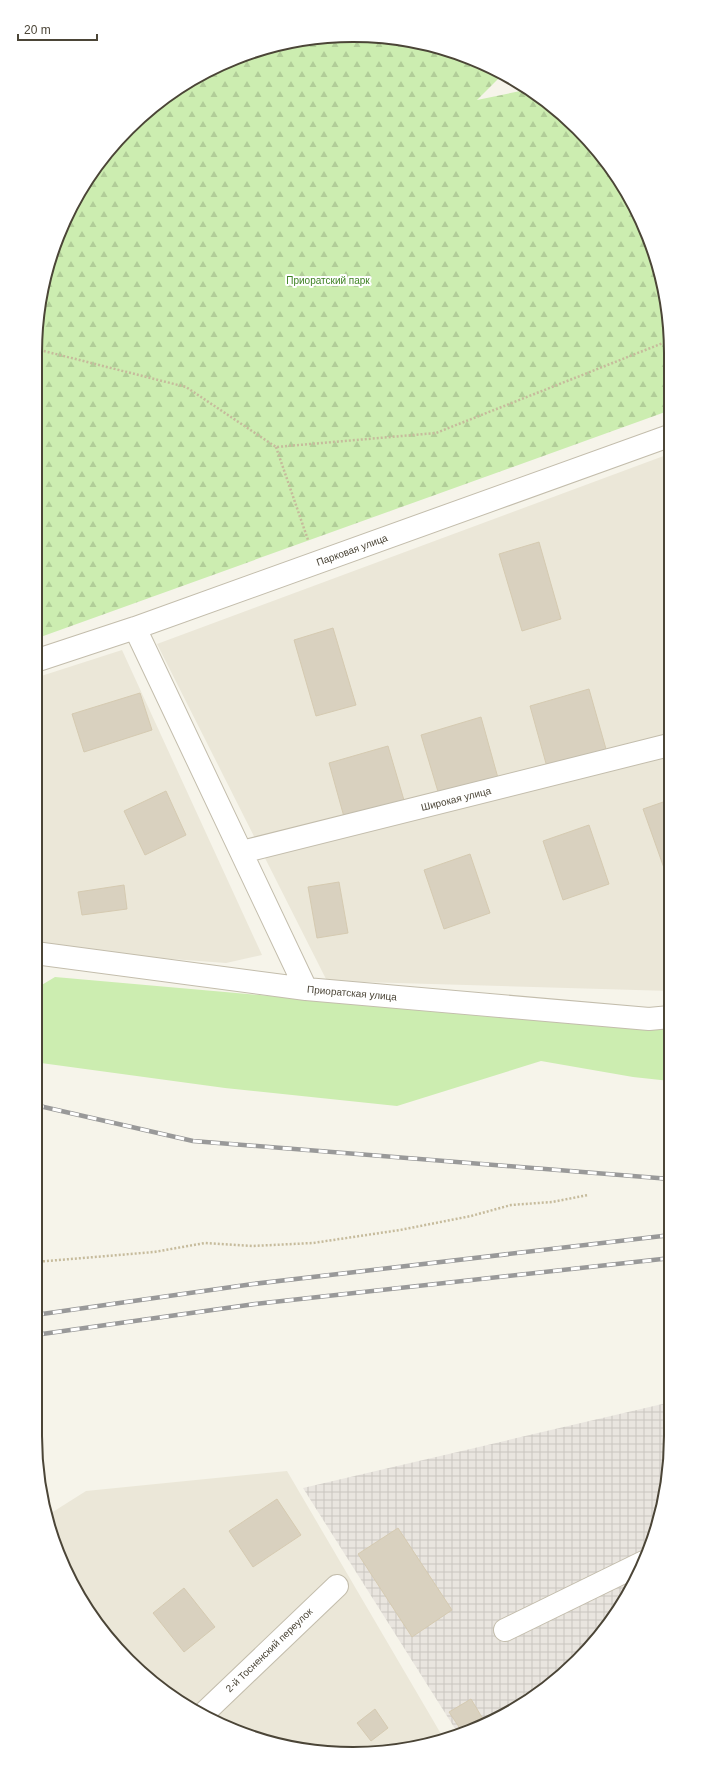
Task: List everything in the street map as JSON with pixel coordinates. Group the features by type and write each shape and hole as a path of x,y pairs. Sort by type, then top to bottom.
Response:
{"street":[{"name":"Парковая улица","path":"42,660 135,628 664,438"},
{"path":"135,628 306,989"},
{"name":"Широкая улица","path":"242,852 664,746"},
{"name":"Приоратская улица","path":"42,954 306,989 649,1019 664,1017"},
{"path":"504,1630 635,1566"},
{"name":"2-й Тосненский переулок","path":"207,1710 337,1586"}],"path":[{"path":"276,447 436,433 663,343"},
{"path":"42,351 186,387 276,447 315,563"},
{"path":"42,1261 154,1252 205,1243 252,1246 313,1243 471,1216 511,1205 552,1202 588,1195"}],"shaded area":[{"path":"664,456 664,991 327,981 157,644"},
{"path":"122,650 262,955 226,963 42,950 42,676"},
{"path":"664,1404 663,1456 658,1497 640,1555 632,1574 612,1609 573,1656 542,1683 526,1695 491,1715 455,1729 303,1488"},
{"path":"287,1471 441,1734 414,1741 373,1746 353,1747 312,1744 273,1736 234,1723 215,1715 180,1695 148,1670 119,1641 94,1609 74,1574 59,1536 52,1512 86,1491"}],"green space":[{"name":"Приоратский парк","path":"333,43 373,43 414,48 453,59 499,78 477,100 521,91 558,119 587,148 612,180 632,215 647,253 658,292 661,312 664,353 664,412 42,636 42,353 48,292 59,253 74,215 94,180 133,133 180,94 215,74 253,59 292,48"},
{"path":"55,977 464,1013 664,1028 664,1080 633,1077 541,1061 397,1106 225,1088 42,1063 42,985"}],"building":[{"path":"539,542 561,619 522,631 499,554"},
{"path":"333,628 356,705 316,716 294,640"},
{"path":"589,689 606,749 547,767 530,706"},
{"path":"140,693 152,730 84,752 72,714"},
{"path":"481,717 498,778 439,795 421,735"},
{"path":"388,746 406,807 346,824 329,763"},
{"path":"166,791 186,835 145,855 124,811"},
{"path":"664,802 664,868 643,809"},
{"path":"589,825 609,884 563,900 543,841"},
{"path":"470,854 490,913 444,929 424,870"},
{"path":"339,882 348,933 317,938 308,887"},
{"path":"124,885 127,909 82,915 78,892"},
{"path":"277,1499 301,1535 253,1567 229,1531"},
{"path":"398,1528 452,1610 412,1637 358,1554"},
{"path":"184,1588 215,1627 184,1652 153,1613"},
{"path":"471,1699 483,1718 459,1728 449,1712"},
{"path":"375,1709 388,1728 371,1741 357,1723"}],"railway":[{"path":"42,1107 193,1141 664,1179"},
{"path":"42,1314 253,1284 664,1236"},
{"path":"42,1334 255,1304 664,1259"}]}
